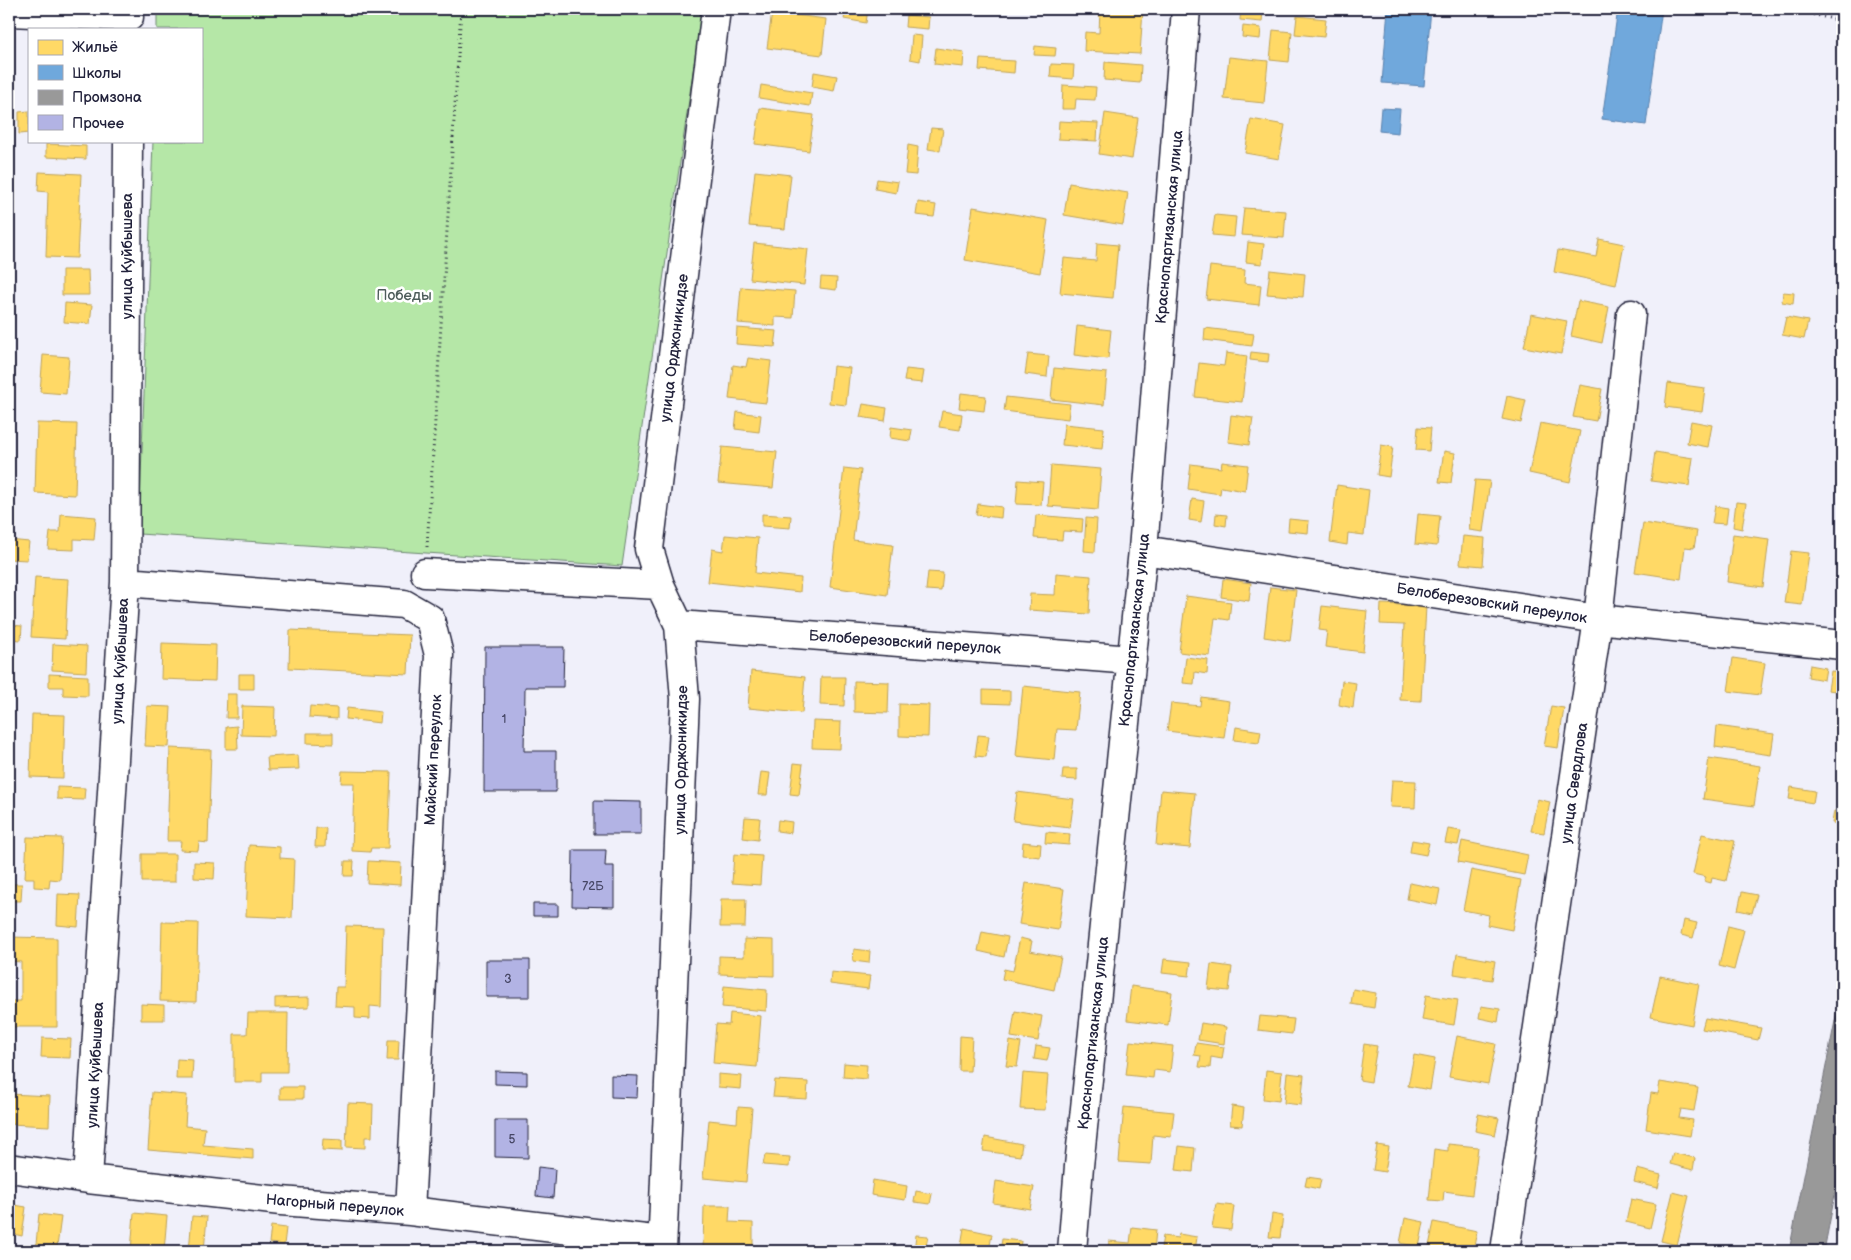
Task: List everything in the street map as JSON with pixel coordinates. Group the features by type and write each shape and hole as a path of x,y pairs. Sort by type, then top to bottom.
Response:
{"street":[{"name":"улица Орджоникидзе","path":"662,1246 685,699 679,625 660,585 649,549 716,9"},
{"name":"Краснопартизанская улица","path":"1072,1251 1079,1166 1143,550 1186,9"},
{"path":"9,12 129,18"},
{"name":"улица Куйбышева","path":"88,1179 124,582 128,142"},
{"name":"улица Свердлова","path":"1505,1251 1598,619 1631,314"},
{"name":"Белоберезовский переулок","path":"1143,550 1598,619 1842,645"},
{"path":"425,573 660,585"},
{"name":"Майский переулок","path":"124,582 404,604 430,619 439,655 410,1211"},
{"name":"Белоберезовский переулок","path":"679,625 1132,660"},
{"name":"Нагорный переулок","path":"9,1168 282,1201 410,1211 662,1246"}],"path":[{"path":"425,573 461,9"},
{"path":"1789,9 1842,21"}],"green space":[{"name":"Победы","path":"157,9 702,9 622,566 139,534 153,142 202,142 202,28 157,28"}],"building: Жильё":[{"path":"792,9 829,9 829,13"},
{"path":"846,9 868,9 866,23 844,19"},
{"path":"1100,9 1143,9 1140,54 1084,51 1085,32 1099,33"},
{"path":"1241,9 1263,11 1262,22 1240,20"},
{"path":"772,12 826,19 822,55 767,48"},
{"path":"906,15 929,17 928,29 905,27"},
{"path":"1297,16 1326,19 1324,37 1295,34"},
{"path":"1243,26 1261,28 1260,39 1242,37"},
{"path":"1273,30 1292,32 1289,62 1270,60"},
{"path":"912,35 922,36 920,61 910,59"},
{"path":"1035,46 1056,48 1055,56 1034,55"},
{"path":"936,48 964,52 963,67 934,64"},
{"path":"1229,57 1268,61 1264,103 1224,99"},
{"path":"980,59 1015,61 1014,73 979,70"},
{"path":"1105,62 1141,65 1140,83 1104,80"},
{"path":"1051,64 1074,65 1073,79 1050,77"},
{"path":"814,72 837,76 834,91 812,87"},
{"path":"761,85 812,93 810,106 759,98"},
{"path":"1063,85 1096,87 1095,100 1076,99 1075,109 1062,109"},
{"path":"760,108 814,115 809,151 755,144"},
{"path":"28,111 28,133 19,134 19,112"},
{"path":"1105,113 1138,118 1132,159 1099,154"},
{"path":"1251,119 1285,125 1279,159 1245,153"},
{"path":"1059,121 1098,123 1097,141 1058,139"},
{"path":"931,128 943,129 940,151 928,149"},
{"path":"46,144 86,146 86,159 46,157"},
{"path":"908,145 918,147 916,175 905,174"},
{"path":"755,171 791,175 785,229 749,226"},
{"path":"39,172 81,174 77,258 46,257 48,192 38,191"},
{"path":"877,179 898,182 896,193 875,189"},
{"path":"1069,183 1128,193 1123,225 1064,215"},
{"path":"918,202 936,205 934,217 916,215"},
{"path":"973,207 1048,220 1040,273 965,260"},
{"path":"1244,208 1286,211 1284,238 1241,235"},
{"path":"1215,215 1236,217 1234,237 1212,235"},
{"path":"1599,239 1624,244 1616,285 1554,272 1558,250 1596,257"},
{"path":"1248,242 1264,244 1262,264 1246,262"},
{"path":"754,243 808,249 804,285 750,279"},
{"path":"1097,243 1118,245 1113,298 1060,293 1064,258 1096,261"},
{"path":"1210,266 1245,270 1244,283 1261,285 1259,305 1206,299"},
{"path":"62,270 88,270 89,295 62,295"},
{"path":"1270,270 1305,274 1303,297 1267,294"},
{"path":"821,277 837,278 836,290 820,288"},
{"path":"741,287 795,291 793,318 775,317 775,326 738,323"},
{"path":"1783,292 1794,293 1793,304 1782,302"},
{"path":"1578,301 1609,307 1602,343 1571,336"},
{"path":"65,303 92,305 90,324 64,322"},
{"path":"1531,314 1567,321 1561,354 1524,347"},
{"path":"1786,317 1808,321 1804,339 1782,335"},
{"path":"1077,326 1111,330 1108,359 1074,355"},
{"path":"737,328 777,331 775,347 736,344"},
{"path":"1205,328 1254,334 1252,346 1204,340"},
{"path":"1251,352 1269,354 1268,362 1250,360"},
{"path":"1226,353 1247,356 1242,402 1195,397 1199,363 1224,366"},
{"path":"1028,354 1049,356 1047,377 1025,374"},
{"path":"43,355 69,357 66,394 40,392"},
{"path":"748,358 771,361 766,403 729,399 733,365 746,367"},
{"path":"833,366 850,368 846,405 829,403"},
{"path":"1054,368 1107,373 1104,405 1051,399"},
{"path":"906,369 924,371 922,383 904,381"},
{"path":"1668,383 1705,388 1702,412 1665,407"},
{"path":"1580,385 1602,389 1596,421 1573,417"},
{"path":"961,393 986,396 984,411 959,408"},
{"path":"1507,396 1526,400 1521,423 1502,419"},
{"path":"1006,397 1070,404 1068,419 1004,411"},
{"path":"863,404 887,408 885,421 860,417"},
{"path":"942,411 962,414 960,430 939,427"},
{"path":"737,412 761,415 759,432 735,429"},
{"path":"1231,415 1253,418 1249,445 1228,442"},
{"path":"1691,421 1712,425 1708,447 1687,443"},
{"path":"37,423 77,424 75,495 35,493"},
{"path":"1540,423 1580,431 1570,482 1529,473"},
{"path":"1064,424 1104,428 1102,449 1062,445"},
{"path":"891,427 912,430 910,441 890,438"},
{"path":"1418,427 1431,428 1429,451 1416,450"},
{"path":"1381,445 1393,447 1389,477 1377,475"},
{"path":"722,447 777,452 773,488 718,483"},
{"path":"1444,451 1455,453 1451,483 1439,482"},
{"path":"1655,452 1693,458 1689,486 1651,481"},
{"path":"1222,462 1248,465 1245,491 1221,487 1220,494 1188,489 1191,464 1221,468"},
{"path":"1051,465 1101,469 1098,510 1048,506"},
{"path":"844,468 861,470 853,540 893,545 887,595 830,587"},
{"path":"1018,480 1043,482 1041,505 1016,504"},
{"path":"1475,480 1490,481 1483,532 1469,530"},
{"path":"1337,485 1369,490 1364,535 1348,533 1347,545 1330,542"},
{"path":"1192,499 1204,501 1201,522 1189,520"},
{"path":"1736,502 1746,503 1742,529 1733,527"},
{"path":"978,504 1002,507 1001,518 976,515"},
{"path":"1715,506 1728,508 1726,524 1712,523"},
{"path":"61,514 96,517 94,540 74,539 74,550 48,549 50,532 60,532"},
{"path":"762,514 791,516 790,528 762,526"},
{"path":"1216,514 1227,515 1226,526 1215,524"},
{"path":"1418,514 1440,516 1437,546 1415,544"},
{"path":"1036,515 1083,519 1082,532 1063,531 1062,540 1034,538"},
{"path":"1086,518 1097,519 1095,552 1084,551"},
{"path":"1289,519 1309,521 1308,533 1288,531"},
{"path":"1643,523 1697,531 1694,548 1685,547 1681,579 1635,572"},
{"path":"1733,534 1769,539 1763,587 1727,582"},
{"path":"725,535 758,538 755,573 801,578 800,592 708,582 712,549 723,551"},
{"path":"1463,536 1485,538 1483,566 1460,564"},
{"path":"9,540 29,542 27,560 9,559"},
{"path":"1791,551 1809,553 1802,605 1784,603"},
{"path":"928,572 943,573 941,591 926,590"},
{"path":"1056,573 1091,576 1089,614 1029,610 1030,594 1055,595"},
{"path":"35,577 68,579 65,639 31,637"},
{"path":"1223,579 1251,583 1249,601 1221,597"},
{"path":"1270,587 1296,590 1290,641 1264,637"},
{"path":"1186,596 1231,602 1229,620 1215,618 1210,656 1179,652"},
{"path":"1381,604 1426,606 1421,701 1400,700 1404,625 1380,624"},
{"path":"1322,606 1367,611 1363,652 1325,647 1327,631 1319,630"},
{"path":"10,625 22,626 21,640 9,639"},
{"path":"290,630 410,635 408,674 289,668"},
{"path":"162,643 216,645 215,681 161,679"},
{"path":"53,644 87,646 86,672 52,670"},
{"path":"1186,657 1208,660 1207,674 1195,672 1194,684 1183,683"},
{"path":"1733,658 1765,663 1760,695 1728,691"},
{"path":"1810,665 1826,668 1824,680 1808,677"},
{"path":"751,671 805,677 802,713 748,708"},
{"path":"1831,671 1838,672 1835,691 1828,690"},
{"path":"1841,672 1842,693 1838,693"},
{"path":"49,674 88,676 88,696 63,695 63,687 49,687"},
{"path":"239,674 254,674 254,689 239,689"},
{"path":"821,677 845,677 844,706 820,705"},
{"path":"854,681 889,682 888,713 854,712"},
{"path":"1342,681 1356,683 1353,708 1339,705"},
{"path":"1023,686 1080,692 1076,730 1057,729 1054,760 1016,756"},
{"path":"983,690 1010,691 1010,704 983,703"},
{"path":"227,694 237,694 237,718 226,718"},
{"path":"1201,697 1229,701 1224,738 1167,731 1171,703 1200,706"},
{"path":"899,704 929,705 928,737 899,736"},
{"path":"147,706 171,707 169,747 145,746"},
{"path":"242,706 275,707 274,736 241,735"},
{"path":"310,706 337,708 337,719 309,717"},
{"path":"1551,706 1564,708 1558,748 1544,746"},
{"path":"347,708 381,712 380,723 346,719"},
{"path":"32,714 65,715 63,778 30,777"},
{"path":"813,721 841,722 840,749 812,748"},
{"path":"237,726 238,749 226,749 226,727"},
{"path":"1717,726 1774,734 1771,755 1715,747"},
{"path":"1236,727 1261,731 1259,743 1234,740"},
{"path":"307,733 333,733 333,744 307,743"},
{"path":"978,735 989,736 986,757 975,756"},
{"path":"170,748 211,750 208,843 199,842 198,851 180,850 181,841 167,841"},
{"path":"298,755 299,769 268,770 267,757"},
{"path":"1709,758 1760,766 1754,806 1703,799"},
{"path":"794,763 803,764 799,795 790,794"},
{"path":"9,769 13,769 13,787 9,787"},
{"path":"1063,769 1077,769 1077,780 1062,779"},
{"path":"342,771 391,772 388,848 371,848 370,852 352,851 354,783 341,783"},
{"path":"761,772 770,773 767,795 758,795"},
{"path":"1392,780 1416,781 1415,808 1390,807"},
{"path":"57,787 85,788 84,800 57,799"},
{"path":"1791,787 1815,791 1813,803 1789,799"},
{"path":"1161,790 1195,793 1190,848 1156,845"},
{"path":"1017,792 1074,799 1070,828 1013,821"},
{"path":"1537,799 1550,802 1544,833 1531,831"},
{"path":"1834,811 1842,813 1842,824 1832,823"},
{"path":"745,817 760,818 758,840 743,838"},
{"path":"778,820 792,822 791,833 777,831"},
{"path":"316,828 326,828 325,847 315,847"},
{"path":"1448,829 1461,831 1458,845 1445,843"},
{"path":"1046,832 1070,834 1069,845 1045,843"},
{"path":"1702,834 1735,841 1726,881 1712,878 1711,883 1704,881 1706,877 1693,874"},
{"path":"27,837 62,838 60,880 50,879 49,888 34,887 34,878 25,878"},
{"path":"1412,840 1429,843 1426,855 1410,852"},
{"path":"1462,841 1528,855 1524,875 1458,862"},
{"path":"1023,842 1041,844 1040,857 1022,855"},
{"path":"249,845 280,847 280,858 294,859 292,918 246,916"},
{"path":"142,854 175,854 175,882 142,882"},
{"path":"734,854 762,856 760,885 732,883"},
{"path":"345,861 354,861 353,876 344,876"},
{"path":"368,861 401,863 400,885 367,883"},
{"path":"194,862 215,863 214,879 194,878"},
{"path":"1471,870 1521,880 1512,930 1487,925 1489,915 1463,910"},
{"path":"1026,883 1064,889 1058,930 1019,924"},
{"path":"1410,883 1440,889 1437,905 1407,899"},
{"path":"9,884 22,884 21,901 9,901"},
{"path":"1742,892 1757,895 1752,913 1738,910"},
{"path":"58,894 80,895 78,927 57,925"},
{"path":"721,899 746,899 745,927 720,927"},
{"path":"1684,920 1697,923 1693,938 1681,935"},
{"path":"162,922 198,923 196,1002 160,1001"},
{"path":"346,926 383,927 381,1007 370,1006 370,1019 355,1018 355,1007 335,1006 336,987 344,987"},
{"path":"1728,926 1744,930 1734,970 1719,966"},
{"path":"982,932 1008,937 1004,957 978,951"},
{"path":"9,937 57,938 57,1027 11,1027 11,1001 21,1001 21,962 9,961"},
{"path":"1020,938 1032,941 1030,951 1061,957 1054,990 1002,979 1004,969 1013,971"},
{"path":"744,939 774,940 774,976 719,974 719,956 744,957"},
{"path":"854,949 870,951 869,963 853,961"},
{"path":"1457,954 1495,961 1492,980 1454,974"},
{"path":"1164,959 1191,962 1189,976 1162,973"},
{"path":"1211,964 1232,967 1229,991 1208,989"},
{"path":"831,972 870,976 868,989 830,984"},
{"path":"1660,976 1699,984 1692,1025 1651,1017"},
{"path":"724,986 767,990 766,1011 722,1007"},
{"path":"1131,986 1172,992 1168,1025 1127,1020"},
{"path":"1353,989 1376,993 1374,1008 1351,1004"},
{"path":"1426,995 1458,1000 1454,1025 1422,1020"},
{"path":"309,997 309,1007 275,1008 275,998"},
{"path":"141,1004 164,1005 164,1020 141,1020"},
{"path":"1481,1006 1500,1009 1498,1022 1479,1018"},
{"path":"1015,1011 1042,1016 1038,1041 1011,1037"},
{"path":"248,1013 288,1013 287,1072 262,1072 262,1082 234,1082 234,1034 247,1034"},
{"path":"730,1013 761,1016 757,1067 713,1063 716,1024 729,1025"},
{"path":"1260,1016 1294,1019 1292,1034 1258,1030"},
{"path":"1705,1018 1761,1028 1758,1040 1702,1029"},
{"path":"1201,1023 1226,1027 1224,1044 1198,1040"},
{"path":"960,1036 972,1037 970,1071 959,1071"},
{"path":"1457,1036 1496,1044 1488,1084 1449,1077"},
{"path":"42,1038 71,1039 70,1058 41,1057"},
{"path":"388,1040 399,1040 398,1060 387,1060"},
{"path":"1010,1041 1021,1043 1017,1067 1006,1066"},
{"path":"1130,1041 1173,1046 1170,1072 1154,1070 1153,1078 1126,1075"},
{"path":"1196,1043 1224,1047 1222,1059 1211,1057 1210,1068 1199,1067 1201,1056 1194,1055"},
{"path":"1364,1044 1377,1046 1371,1082 1359,1080"},
{"path":"1036,1046 1050,1048 1047,1061 1034,1059"},
{"path":"1414,1055 1435,1059 1430,1090 1408,1086"},
{"path":"177,1059 193,1060 192,1079 176,1079"},
{"path":"844,1063 867,1065 866,1079 843,1077"},
{"path":"1266,1070 1282,1072 1279,1101 1263,1099"},
{"path":"1023,1073 1048,1075 1045,1110 1020,1109"},
{"path":"1287,1073 1304,1075 1301,1105 1284,1103"},
{"path":"718,1074 742,1076 741,1089 718,1087"},
{"path":"775,1080 808,1082 807,1099 773,1097"},
{"path":"1660,1082 1698,1088 1694,1111 1681,1109 1679,1118 1693,1120 1690,1136 1646,1129 1651,1093 1658,1094"},
{"path":"280,1087 303,1087 303,1099 280,1099"},
{"path":"152,1092 187,1095 185,1126 205,1128 203,1145 253,1149 253,1159 148,1150"},
{"path":"9,1094 50,1096 49,1126 9,1124"},
{"path":"348,1103 373,1104 372,1137 365,1137 365,1148 346,1147"},
{"path":"1232,1106 1244,1108 1242,1126 1230,1125"},
{"path":"738,1107 752,1108 746,1182 703,1178 709,1120 737,1123"},
{"path":"1124,1107 1174,1112 1171,1137 1153,1135 1151,1164 1119,1162"},
{"path":"1478,1114 1499,1118 1495,1135 1475,1131"},
{"path":"985,1137 1022,1144 1020,1156 983,1151"},
{"path":"323,1139 342,1140 342,1151 322,1150"},
{"path":"1448,1144 1478,1147 1472,1195 1444,1191 1443,1201 1429,1200 1434,1149 1448,1151"},
{"path":"1377,1145 1389,1147 1385,1172 1373,1170"},
{"path":"1179,1146 1195,1148 1193,1172 1176,1170"},
{"path":"1673,1153 1695,1158 1693,1170 1670,1164"},
{"path":"765,1155 790,1157 789,1167 763,1165"},
{"path":"1637,1169 1661,1175 1658,1188 1634,1182"},
{"path":"1307,1177 1321,1179 1319,1189 1305,1186"},
{"path":"873,1180 907,1186 905,1200 871,1195"},
{"path":"996,1181 1034,1187 1030,1209 993,1203"},
{"path":"916,1191 932,1194 930,1204 914,1202"},
{"path":"1673,1192 1689,1196 1677,1245 1661,1241"},
{"path":"1631,1199 1656,1204 1650,1228 1626,1222"},
{"path":"9,1204 26,1207 22,1236 9,1233"},
{"path":"1216,1204 1234,1206 1231,1230 1212,1228"},
{"path":"704,1206 730,1206 729,1222 753,1223 753,1251 703,1251"},
{"path":"134,1213 167,1216 164,1251 131,1251"},
{"path":"39,1214 61,1217 57,1247 36,1244"},
{"path":"1272,1214 1283,1216 1280,1238 1269,1237"},
{"path":"192,1216 207,1217 204,1251 189,1251"},
{"path":"1405,1218 1424,1222 1419,1247 1400,1243"},
{"path":"1434,1222 1477,1231 1473,1251 1428,1251"},
{"path":"271,1226 286,1228 284,1245 269,1243"},
{"path":"1132,1227 1156,1230 1154,1251 1108,1251 1109,1241 1130,1243"},
{"path":"964,1228 992,1234 989,1251 960,1251"},
{"path":"1179,1234 1197,1237 1195,1251 1177,1251 1161,1248 1163,1236 1178,1238"},
{"path":"916,1235 928,1236 925,1251 914,1251"},
{"path":"1002,1239 1021,1241 1020,1251 1000,1251"},
{"path":"338,1248 364,1250 364,1251 338,1251"},
{"path":"1604,1248 1619,1251 1603,1251"}],"building: Школы":[{"path":"1388,9 1431,9 1424,86 1382,83"},
{"path":"1618,9 1662,9 1646,125 1602,119"},
{"path":"1381,108 1400,109 1398,133 1379,131"}],"building: Промзона":[{"path":"1842,986 1842,1158 1824,1251 1789,1251"}],"building: Прочее":[{"path":"485,647 564,647 563,687 525,687 524,751 556,751 556,792 484,792"},
{"path":"594,801 641,802 641,834 594,834"},
{"path":"573,850 606,850 605,866 614,866 614,907 572,906"},
{"path":"533,904 558,904 558,916 533,916"},
{"path":"486,960 530,960 530,997 486,997"},
{"path":"495,1071 527,1072 527,1085 495,1084"},
{"path":"611,1075 638,1076 637,1098 611,1097"},
{"path":"495,1120 528,1120 528,1158 495,1157"},
{"path":"538,1167 555,1169 553,1198 536,1196"}]}
